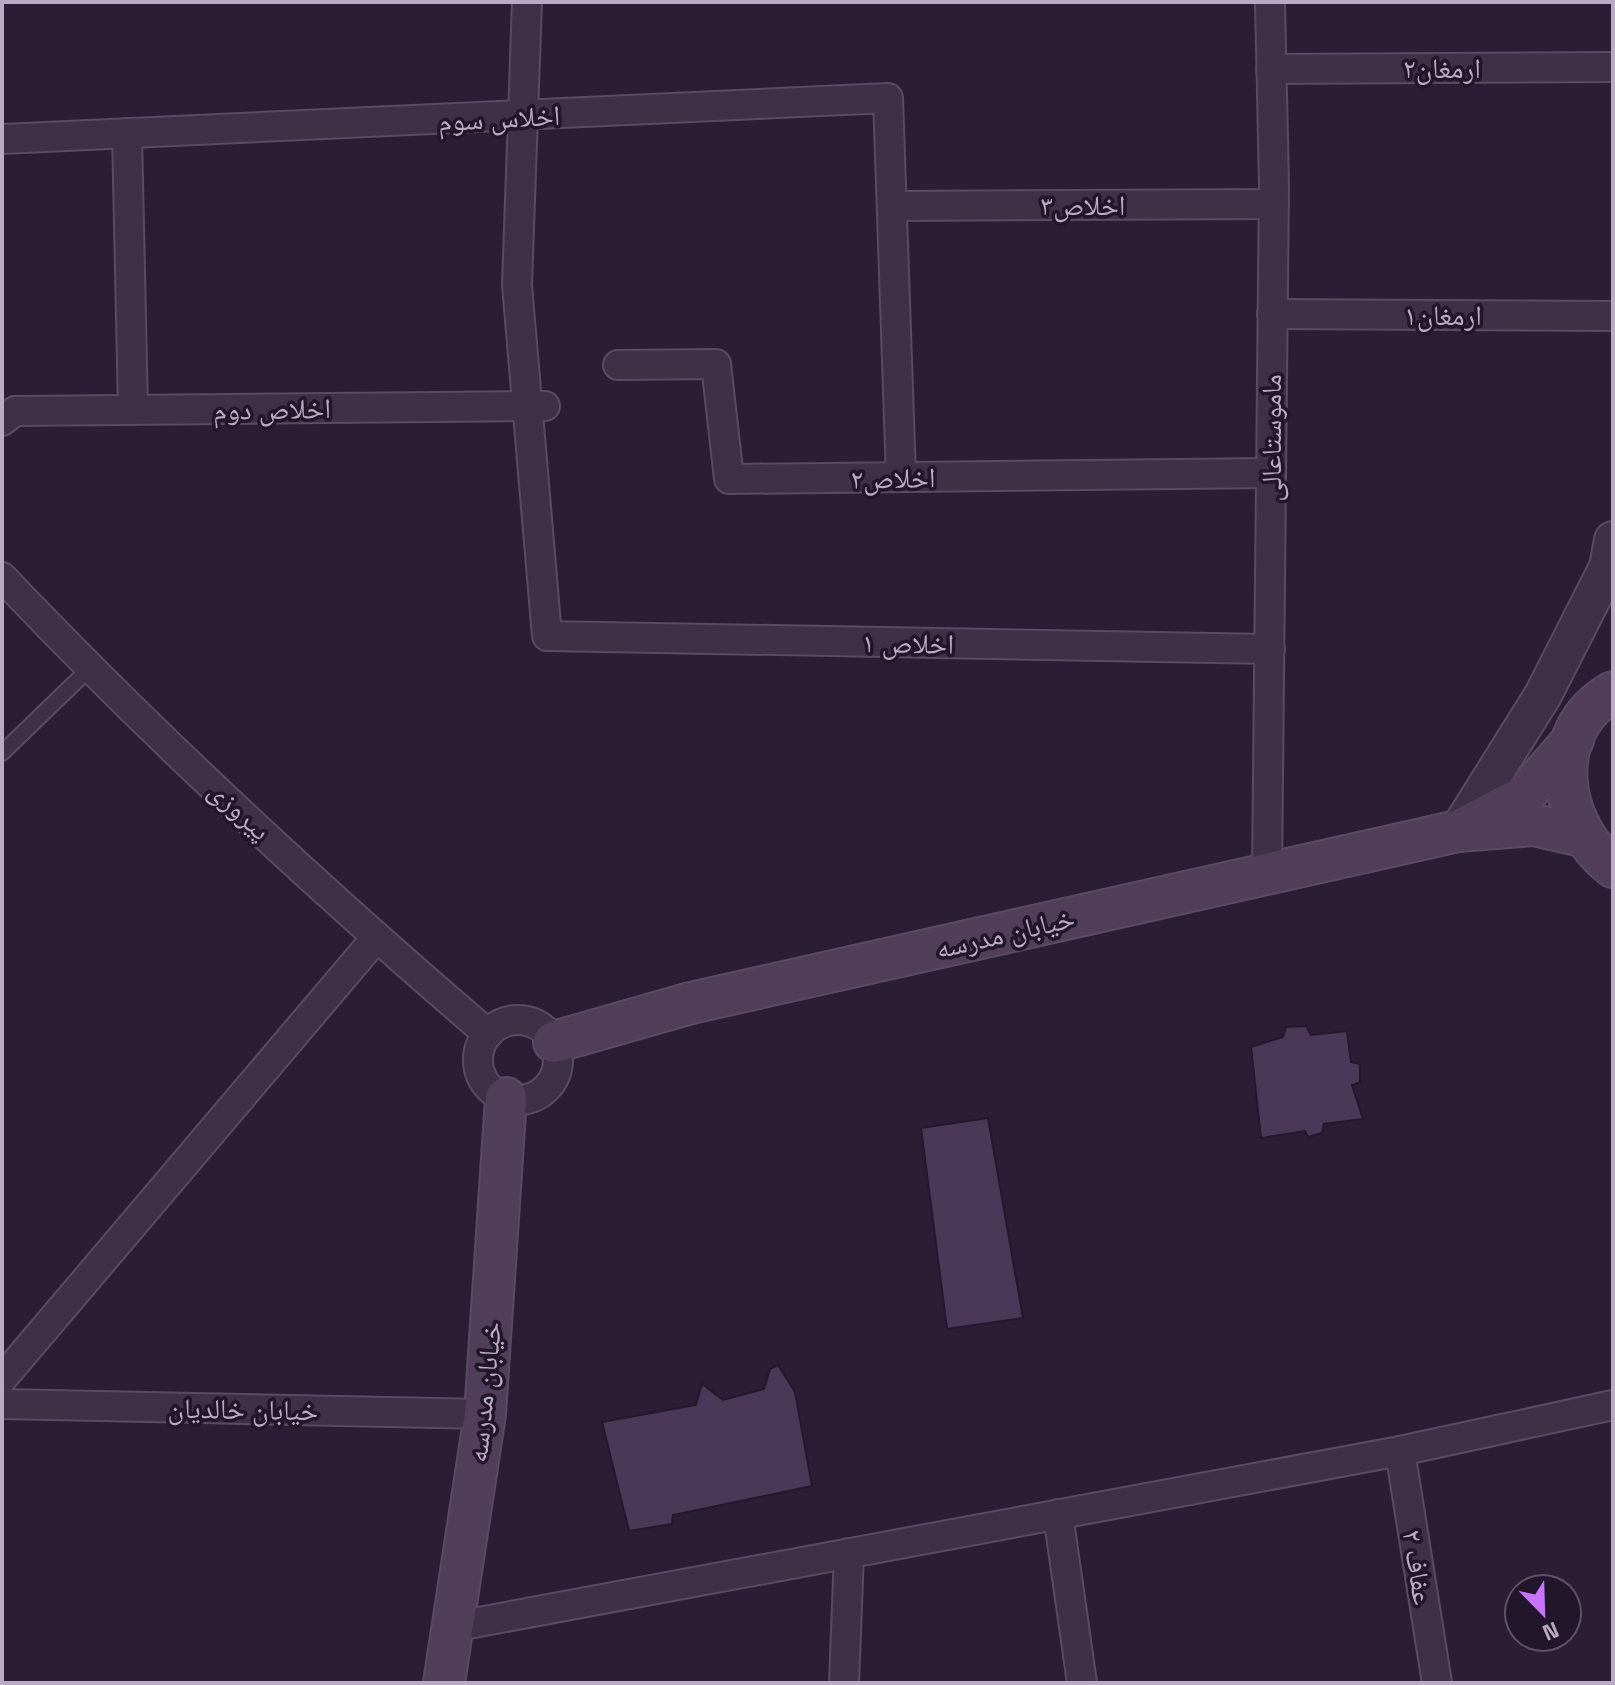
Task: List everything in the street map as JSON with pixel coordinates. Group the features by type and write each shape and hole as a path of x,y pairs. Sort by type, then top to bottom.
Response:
{"main road":[{"path":"1458,831 1523,797 1573,740 1587,715 1613,692"},
{"path":"1573,740 1566,773 1568,806 1582,836 1613,867"},
{"path":"1458,831 1534,825 1582,836"},
{"name":"خیابان مدرسه","path":"554,1042 691,1003 1458,831"},
{"name":"خیابان مدرسه","path":"444,1683 485,1414 506,1098"}],"street":[{"path":"527,2 517,285 536,406"},
{"name":"ماموستاعالی","path":"1267,874 1274,204 1270,2"},
{"name":"ارمغان۲","path":"1271,69 1613,67"},
{"name":"اخلاس سوم","path":"2,139 888,98 892,206"},
{"path":"127,133 133,410"},
{"name":"اخلاص۳","path":"892,206 1274,204"},
{"path":"892,206 901,477"},
{"name":"ارمغان۱","path":"1272,314 1613,316"},
{"name":"اخلاص۲","path":"618,365 716,364 729,479 1271,473"},
{"name":"اخلاص دوم","path":"2,421 15,411 536,406"},
{"name":"اخلاص ۱","path":"536,406 547,636 1270,649"},
{"path":"1458,831 1543,695 1608,567 1613,540"},
{"name":"پیروزی","path":"2,577 89,669 376,938 488,1034"},
{"path":"2,1379 376,938"},
{"path":"510,1021 536,1024 554,1042 558,1067 553,1080 533,1098 506,1098 494,1092 479,1070 478,1057 488,1034 510,1021"},
{"name":"خیابان خالدیان","path":"2,1404 485,1414"},
{"path":"452,1627 1400,1451 1613,1405"},
{"name":"عفاف ۲","path":"1400,1451 1437,1683"},
{"path":"1058,1514 1082,1683"},
{"path":"844,1683 849,1553"}],"lane":[{"path":"2,753 89,669"}],"building":[{"path":"1306,1026 1311,1035 1347,1031 1351,1062 1360,1064 1360,1082 1352,1085 1363,1119 1324,1124 1322,1133 1308,1137 1305,1131 1261,1138 1251,1047 1283,1037 1286,1027"},
{"path":"988,1118 1023,1318 947,1329 921,1128"},
{"path":"778,1365 795,1392 812,1486 673,1515 672,1524 629,1531 602,1422 696,1405 702,1384 723,1400 764,1389 770,1369"}]}
